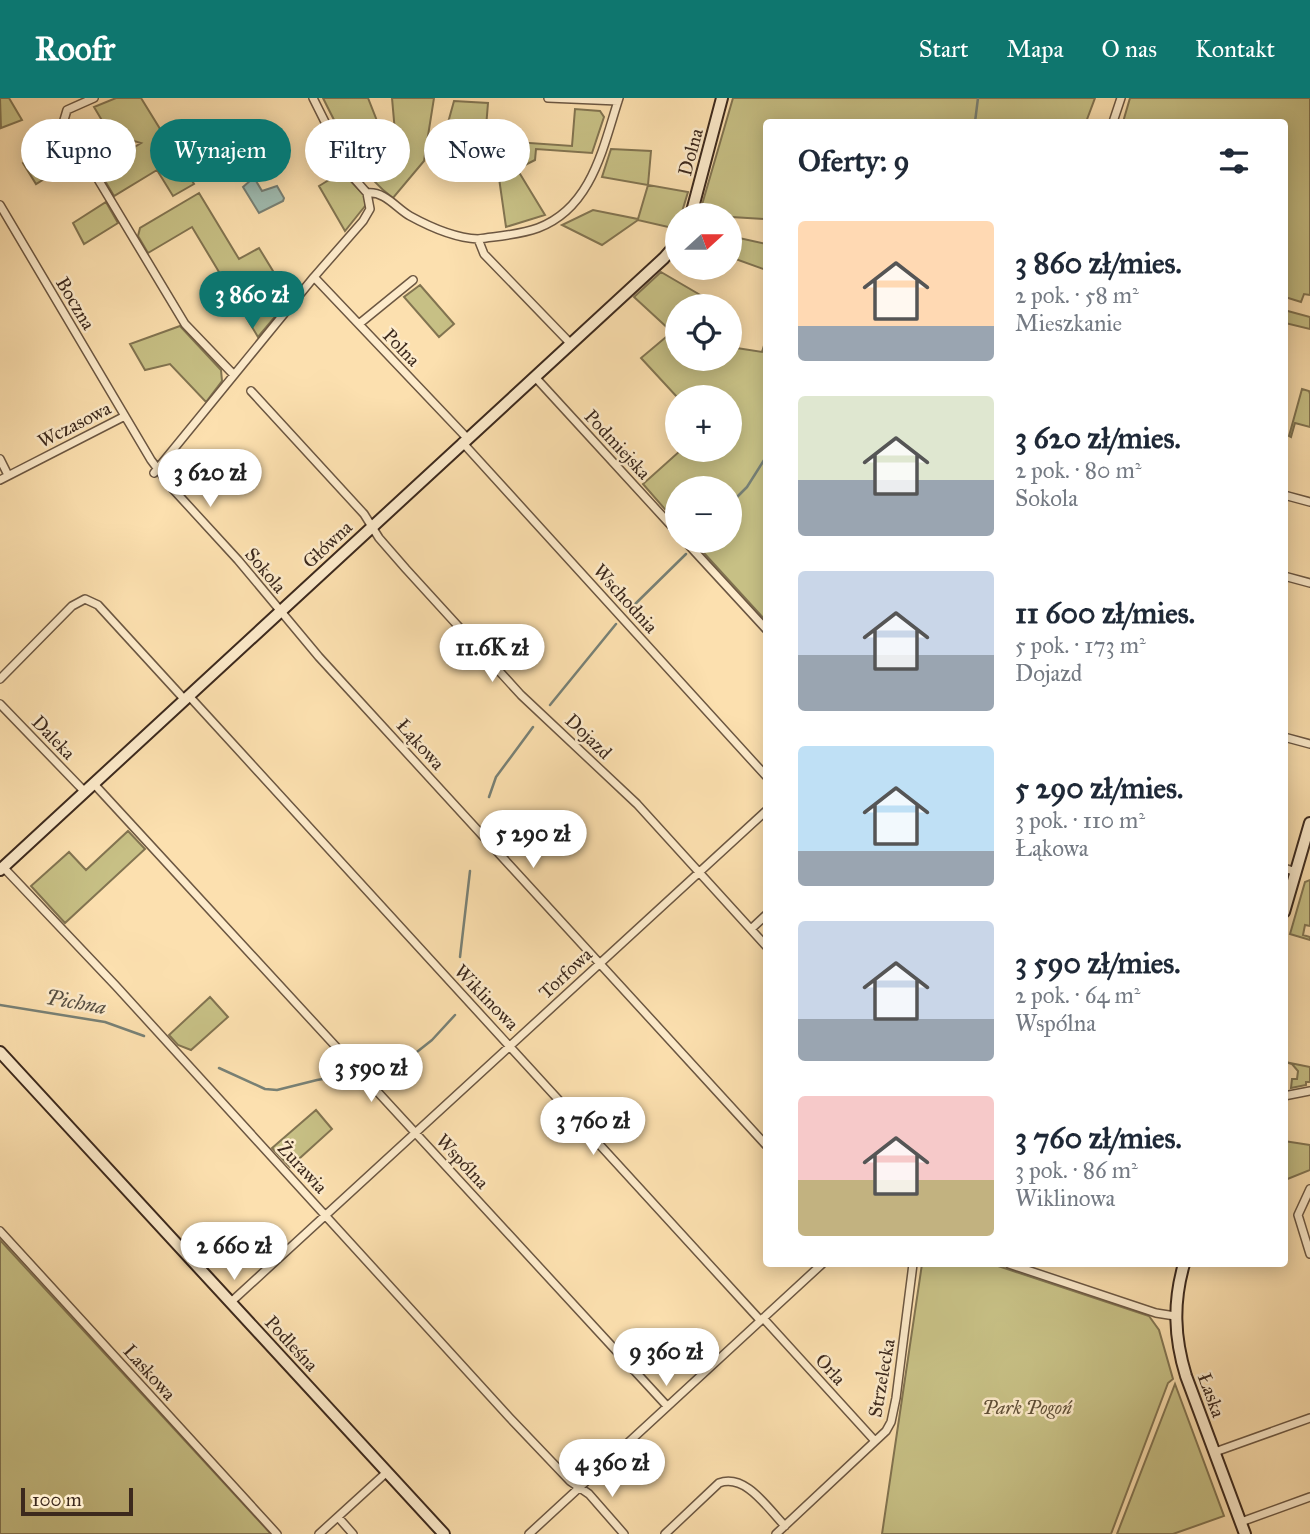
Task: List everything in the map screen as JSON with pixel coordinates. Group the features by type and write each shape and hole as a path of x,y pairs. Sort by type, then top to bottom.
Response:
{"street":[{"path":"94,98 66,110 66,126 185,324 234,375"},
{"path":"156,471 314,276 363,221 370,209 367,193 352,176 313,98"},
{"path":"367,193 374,192 384,196 407,214 468,239 539,228 571,208 586,188 618,99 548,98"},
{"name":"Dolna","path":"694,203 722,98"},
{"path":"1114,119 1121,98"},
{"name":"Boczna","path":"0,205 125,416"},
{"path":"478,239 484,254 570,344"},
{"name":"Główna","path":"2,868 665,254"},
{"name":"Polna","path":"314,276 465,440"},
{"path":"359,324 413,280"},
{"name":"Podmiejska","path":"535,377 665,519"},
{"name":"Dojazd","path":"251,391 365,516 406,569 521,695 637,804 763,943"},
{"name":"Sokola","path":"125,416 156,471 281,611"},
{"name":"Wczasowa","path":"0,480 125,416"},
{"name":"Wschodnia","path":"465,440 763,773"},
{"path":"0,459 8,475"},
{"path":"1288,496 1310,502"},
{"path":"696,553 763,626"},
{"path":"1288,577 1310,583"},
{"name":"Wiklinowa","path":"0,678 72,606 85,599 99,605 511,1045 762,1319"},
{"name":"Łąkowa","path":"281,611 328,666 763,1142"},
{"name":"Daleka","path":"0,704 90,788"},
{"path":"1288,738 1310,744"},
{"name":"Wspólna","path":"90,788 416,1132 667,1406"},
{"name":"Torfowa","path":"231,1302 763,814"},
{"path":"1288,899 1310,822"},
{"name":"Żurawia","path":"2,868 326,1215 509,1416 579,1489 589,1494 624,1534"},
{"path":"1288,869 1296,872"},
{"path":"751,929 763,918"},
{"name":"Podleśna","path":"0,1052 444,1534"},
{"path":"1288,1095 1310,1091"},
{"path":"1309,1249 1298,1215 1310,1189"},
{"name":"Laskowa","path":"0,1231 277,1534"},
{"path":"529,1534 819,1267"},
{"name":"Strzelecka","path":"776,1534 886,1431 894,1413 913,1267"},
{"path":"1018,1267 1156,1313 1175,1316"},
{"name":"Łaska","path":"1183,1267 1175,1316 1182,1363 1245,1534"},
{"name":"Orla","path":"762,1319 875,1441"},
{"path":"1215,1452 1310,1418"},
{"path":"319,1534 387,1472"},
{"path":"665,1534 719,1483 729,1481 741,1483 749,1489 785,1526"},
{"path":"1241,1522 1310,1497"},
{"path":"338,1517 353,1534"}],"green space":[{"path":"0,98 9,98 21,119 1,128"},
{"path":"116,98 141,98 154,119 150,119 150,174 114,196 106,182 136,182 136,146 141,143 136,142 136,119 101,119 94,107"},
{"path":"323,98 368,98 376,119 334,119"},
{"path":"392,98 434,98 431,119 424,119 424,161 410,178 410,119 394,119"},
{"path":"733,98 1095,98 1087,119 763,119 763,219 742,218 742,203 702,203"},
{"path":"1130,98 1310,98 1310,295 1304,294 1301,302 1288,298 1288,119 1124,119"},
{"path":"454,101 488,103 487,119 449,119"},
{"path":"575,109 600,111 604,117 592,153 536,149 535,160 530,162 530,143 572,146"},
{"path":"611,149 651,151 648,185 602,177"},
{"path":"164,182 193,182 194,184 173,196"},
{"path":"326,182 352,182 365,196 365,206 345,231 319,186"},
{"path":"375,182 406,182 393,198"},
{"path":"500,182 525,182 545,215 506,227"},
{"path":"648,185 688,192 685,203 665,203 665,226 638,220 602,245 562,225 593,210 638,219"},
{"path":"199,193 239,259 259,248 290,299 258,337 192,227 148,253 138,236 140,228"},
{"path":"106,202 118,223 84,244 73,223"},
{"path":"742,239 763,243 763,269 742,261"},
{"path":"661,272 665,274 665,280 675,280 699,294 665,294 665,326 634,297"},
{"path":"420,285 454,324 439,337 404,297"},
{"path":"1288,311 1310,317 1310,329 1288,324"},
{"path":"180,326 221,370 222,381 206,402 170,364 145,370 130,344"},
{"path":"665,338 665,371 742,371 742,349 762,352 763,349 763,618 704,553 742,553 742,476 665,476 665,509 643,484 668,462 742,462 742,385 666,385 641,358"},
{"path":"1302,389 1310,394 1310,427 1295,423 1291,437 1289,436"},
{"path":"128,831 145,849 65,923 31,886 69,852 86,870"},
{"path":"1310,880 1310,926 1305,925 1303,935 1310,937 1310,940 1290,934 1305,882"},
{"path":"210,997 228,1017 191,1050 178,1045 169,1035"},
{"path":"1288,1063 1310,1067 1310,1082 1291,1088 1292,1079 1297,1079 1298,1071"},
{"path":"316,1110 332,1129 290,1167 272,1148"},
{"path":"1288,1142 1310,1145 1310,1170 1288,1179"},
{"path":"0,1240 271,1534 0,1534"},
{"name":"Park Pogoń","path":"922,1267 1001,1267 1149,1316 1159,1330 1173,1379 1168,1383 1111,1534 882,1534"},
{"path":"1175,1384 1224,1516 1173,1534 1117,1534"}],"shaded area":[{"path":"249,182 257,182 262,191 277,186 284,198 259,213 243,187"}],"waterway":[{"name":"Pichna","path":"975,119 978,98"},
{"name":"Pichna","path":"742,492 763,462"},
{"name":"Pichna","path":"628,611 686,554"},
{"name":"Pichna","path":"550,705 616,624"},
{"name":"Pichna","path":"489,797 496,777 533,727"},
{"name":"Pichna","path":"460,957 470,871"},
{"name":"Pichna","path":"0,1005 105,1022 144,1036"},
{"name":"Pichna","path":"366,1071 403,1063 432,1040 455,1015"},
{"name":"Pichna","path":"219,1068 265,1089 277,1090 352,1074"}]}
